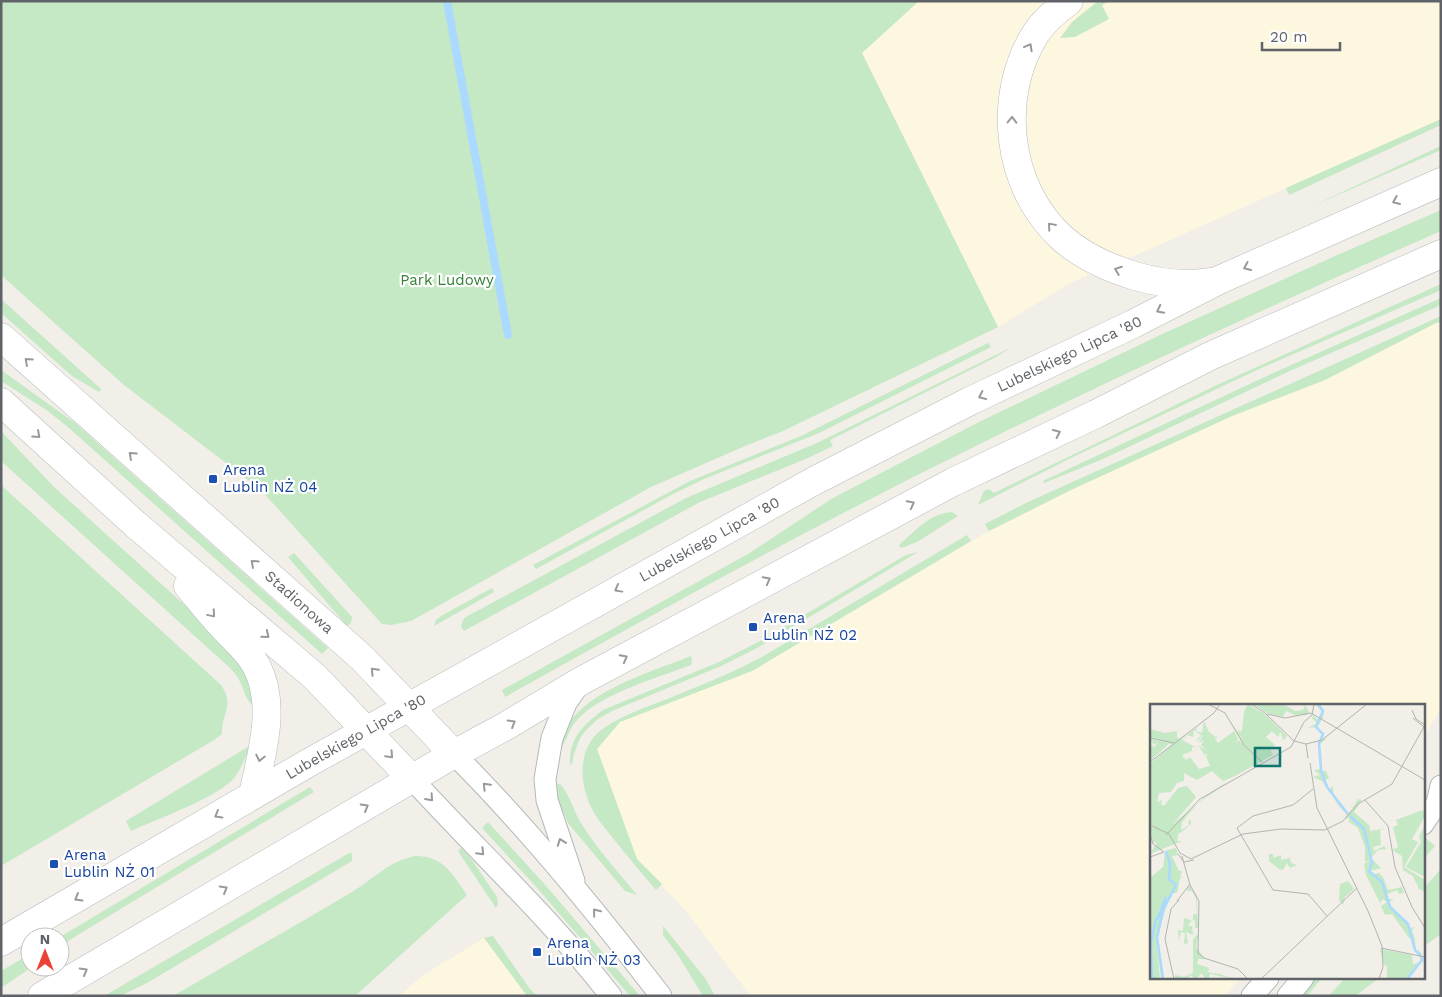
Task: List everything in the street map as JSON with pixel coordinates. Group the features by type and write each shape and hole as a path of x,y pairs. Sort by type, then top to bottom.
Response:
{"main road":[{"path":"1069,1 1057,10 1037,32 1022,58 1014,93 1011,122 1014,147 1020,172 1028,193 1042,215 1062,238 1088,257 1124,273 1150,280 1194,284 1218,280"},
{"name":"Lubelskiego Lipca '80","path":"1,942 408,706 814,481 970,401 1133,324 1218,280 1441,182"},
{"path":"42,996 581,681 953,482 1096,414 1210,356 1441,254"},
{"name":"Stadionowa","path":"1,337 362,658 454,754"},
{"path":"1,402 135,524 314,676 413,780"},
{"path":"135,524 223,627 245,648 257,668 267,708 263,746 252,795"}],"street":[{"name":"Stadionowa","path":"576,888 547,800 545,779 554,730 566,702 581,681"},
{"name":"Stadionowa","path":"454,754 495,796 576,888 661,996"},
{"path":"1424,786 1441,777"},
{"path":"413,780 528,900 587,965 611,996"},
{"path":"1424,822 1437,803 1441,786"},
{"path":"1252,996 1266,980"},
{"path":"1288,996 1301,980"}],"shaded area":[{"path":"919,1 1441,1 1441,119 1072,282 998,327 862,53"},
{"path":"1441,322 1441,709 1424,735 1424,704 1150,704 1150,980 1239,980 1224,996 751,996 685,910 637,859 597,749 620,722 752,671 989,531 1071,490 1232,416 1325,380"},
{"path":"484,938 527,996 399,996 422,976"}],"green space":[{"name":"Park Ludowy","path":"1,1 919,1 862,53 998,327 783,431 651,487 411,621 391,625 382,624 260,489 124,385 1,275"},
{"path":"1098,1 1109,1 1102,5 1109,19 1075,37 1060,38 1072,22"},
{"path":"1441,119 1441,125 1289,195 1286,188"},
{"path":"1441,146 1441,150 1310,207"},
{"path":"1441,210 1441,231 1156,359 927,470 745,565 505,697 502,690 748,554 833,498 979,422 1158,336"},
{"path":"1441,284 1441,290 1259,369 1073,457 978,505 984,491 989,489 994,493 1219,384"},
{"path":"1441,298 1441,305 1292,370 1103,459 1044,483 1043,481 1258,380"},
{"path":"1,299 101,389 99,392 72,376 1,313"},
{"path":"1441,316 1441,322 1325,380 1232,416 1071,490 989,531 985,524 1028,502"},
{"path":"988,343 991,347 819,433 704,479 536,569 533,565 690,481 801,436"},
{"path":"1012,347 996,357 830,440 833,446 700,502 464,631 461,626 464,618 686,498 817,443"},
{"path":"1,370 75,423 328,648 322,654 69,428 48,411 1,381"},
{"path":"1,431 54,487 210,628 246,670 256,706 247,699 238,678 230,668 1,461"},
{"path":"1,485 220,684 227,697 227,709 222,734 214,740 1,866"},
{"path":"952,512 958,516 917,542 901,548 899,545 929,519"},
{"path":"967,535 971,541 752,671 620,722 597,749 637,859 662,884 656,890 601,823 588,800 582,773 585,754 594,737 611,723 623,717 762,657"},
{"path":"918,552 759,647 721,666 612,711 598,719 580,738 572,764 570,765 572,747 578,733 603,710 719,662 762,640 906,555"},
{"path":"294,553 352,617 351,623 347,626 288,557"},
{"path":"492,588 494,592 434,626 436,620 441,616"},
{"path":"691,656 691,665 614,695 587,711 574,723 560,750 565,731 576,715 592,701 632,679"},
{"path":"251,745 235,777 227,785 202,800 131,831 126,821"},
{"path":"560,784 590,837 637,895 625,891 568,823 557,797 555,785"},
{"path":"310,787 314,792 70,940 70,931"},
{"path":"488,822 547,887 640,996 630,996 539,890 482,828"},
{"path":"1424,837 1435,846 1424,859"},
{"path":"461,848 472,860 497,897 498,904 496,908 458,851"},
{"path":"351,852 352,861 147,983 120,996 104,996"},
{"path":"415,856 433,859 440,863 452,873 467,895 355,996 173,996 352,892 398,861"},
{"path":"1441,869 1441,934 1424,946 1424,888"},
{"path":"663,926 705,978 715,996 703,996 678,955 663,935"},
{"path":"493,936 530,989 537,996 527,996 484,938"},
{"path":"20,960 20,975 1,988 1,971"},
{"path":"1311,980 1320,980 1307,996 1298,996"},
{"path":"1343,980 1376,980 1355,996 1329,996"}],"waterway":[{"path":"447,1 508,335"}],"place":[{"name":"Arena Lublin NŻ 04","path":"213,479"},
{"name":"Arena Lublin NŻ 02","path":"753,627"},
{"name":"Arena Lublin NŻ 01","path":"54,864"},
{"name":"Arena Lublin NŻ 03","path":"537,952"}]}
